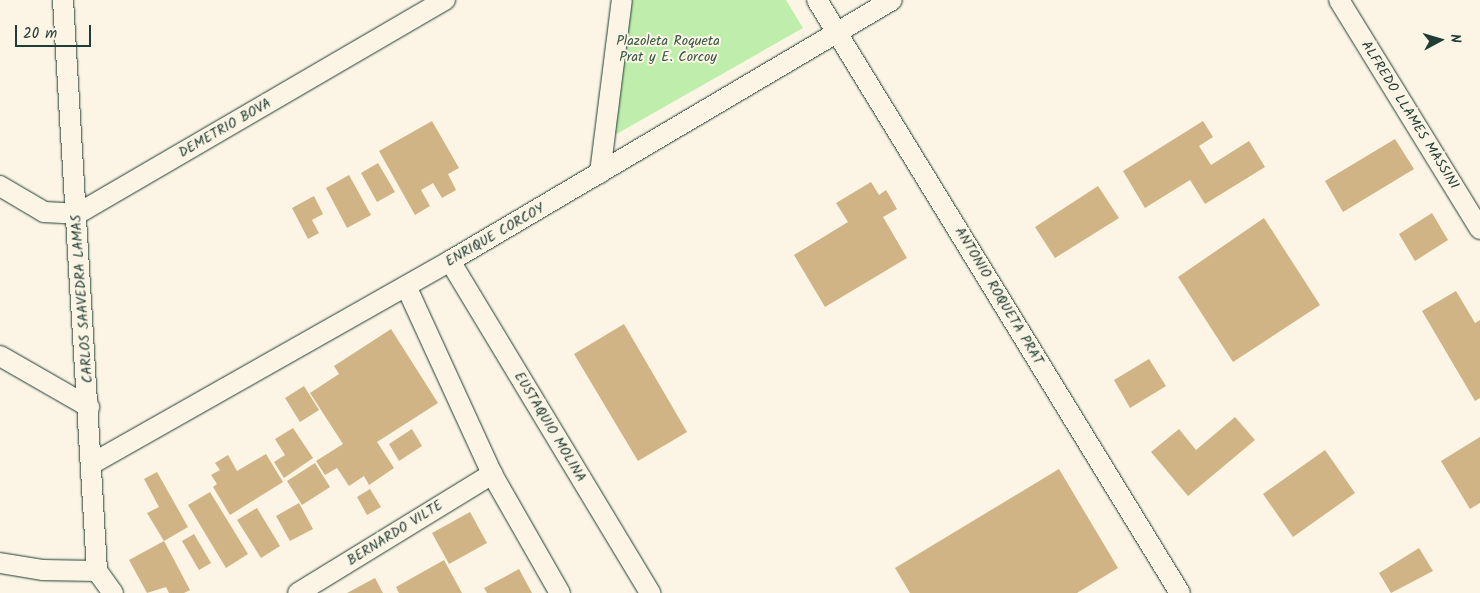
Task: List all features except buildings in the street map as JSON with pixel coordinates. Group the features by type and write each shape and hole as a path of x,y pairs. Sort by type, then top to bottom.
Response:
{"street":[{"name":"CARLOS SAAVEDRA LAMAS","path":"63,0 93,462 97,571"},
{"name":"DEMETRIO BOVA","path":"77,214 445,0"},
{"path":"600,173 622,0"},
{"name":"ANTONIO ROQUETA PRAT","path":"817,0 1180,593"},
{"name":"ENRIQUE CORCOY","path":"93,462 450,262 838,34 892,0"},
{"name":"ALFREDO LLAMES MASSINI","path":"1340,0 1480,229"},
{"path":"0,186 44,212 77,214"},
{"name":"EUSTAQUIO MOLINA","path":"450,262 650,593"},
{"path":"406,286 492,474 560,593"},
{"path":"0,356 89,407"},
{"name":"BERNARDO VILTE","path":"298,593 492,474"},
{"path":"0,564 43,570 97,571 113,593"}],"green space":[{"name":"Plazoleta Roqueta Prat y E. Corcoy","path":"624,0 786,0 803,28 606,140"}]}
